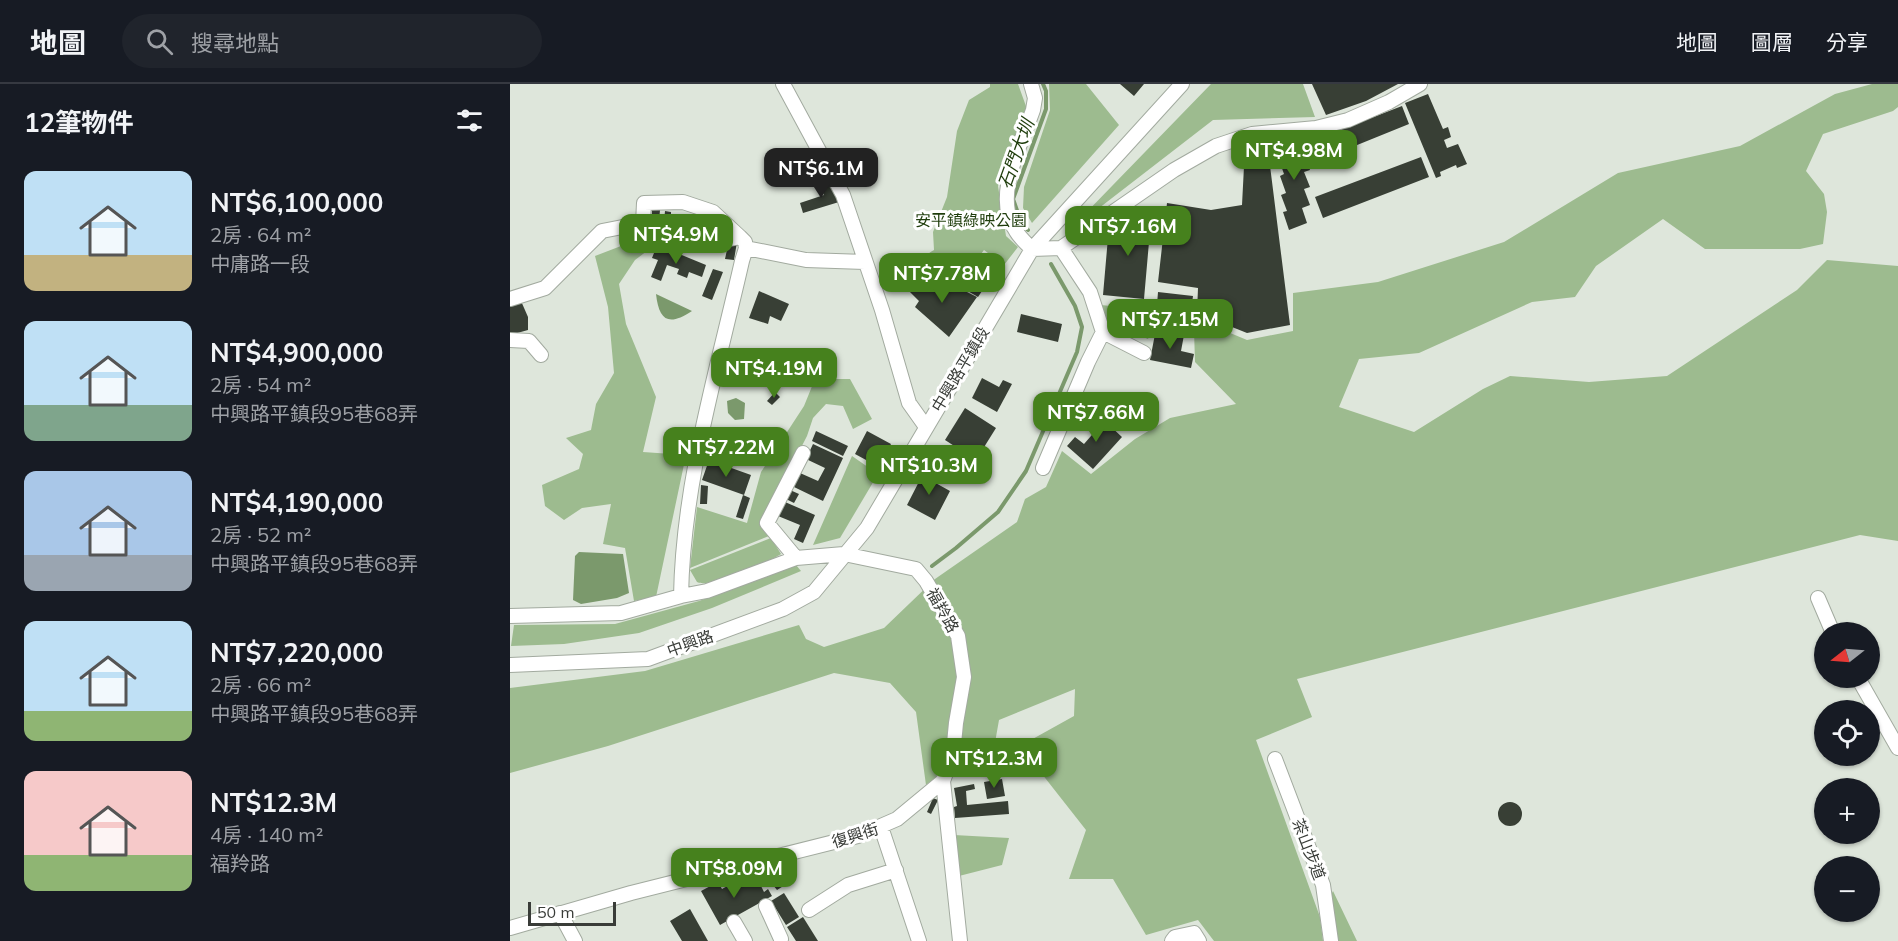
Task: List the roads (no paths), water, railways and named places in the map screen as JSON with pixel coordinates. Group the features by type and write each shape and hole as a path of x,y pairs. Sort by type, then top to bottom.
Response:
{"street":[{"path":"783,84 843,195 882,310 909,403 926,427"},
{"path":"1031,84 1035,98 1033,110 1006,186 1007,210 1015,230 1032,249 1061,249 1174,170 1216,146 1252,134 1316,128 1348,120 1389,102 1420,84"},
{"name":"中興路平鎮段","path":"844,554 867,528 1032,249 1182,84"},
{"path":"644,223 644,203 683,202 713,212 743,242 742,261 693,474 682,558 681,596"},
{"path":"510,299 545,288 602,231 644,223 665,227 703,244 743,242 806,260 865,262"},
{"path":"1043,468 1102,332 1090,292 1061,249"},
{"path":"1102,332 1143,353"},
{"path":"510,340 529,341 541,355"},
{"path":"796,558 767,523 803,453"},
{"name":"福羚路","path":"510,616 621,613 707,591 796,558 844,554 916,569 926,581 958,636 964,677 953,754 943,781 960,941"},
{"name":"中興路","path":"510,665 648,659 783,609 814,592 844,554"},
{"path":"1818,598 1828,622"},
{"path":"1864,688 1898,748"},
{"name":"茶山步道","path":"1275,759 1323,885 1332,941"},
{"name":"復興街","path":"510,928 858,836 897,819 943,781"},
{"path":"881,827 919,941"},
{"path":"809,910 848,885 896,870"},
{"path":"766,906 780,940"},
{"path":"560,913 575,941"},
{"path":"734,922 745,941"},
{"path":"1172,941 1175,937 1194,933 1198,941"}],"waterway":[{"name":"石門大圳","path":"1028,230 1021,222 1013,199 1046,109 1046,91 1043,84"},
{"name":"石門大圳","path":"932,566 998,512 1026,471 1077,352 1082,327 1075,306 1051,264"}],"park label":[{"name":"安平鎮綠映公園","path":"971,220"}]}
